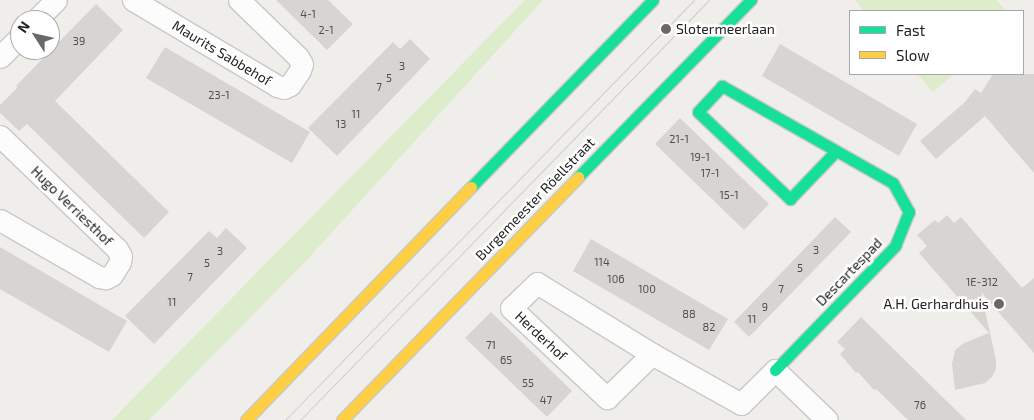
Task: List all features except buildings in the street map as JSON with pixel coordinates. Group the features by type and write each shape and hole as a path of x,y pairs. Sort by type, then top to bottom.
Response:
{"street":[{"path":"46,10 56,0"},
{"name":"Maurits Sabbehof","path":"133,0 277,86 284,88 290,85 302,64 298,57 239,0"},
{"path":"246,420 653,0"},
{"name":"Burgemeester Röellstraat","path":"342,420 750,0"},
{"path":"0,57 10,47"},
{"path":"722,86 836,151 790,199 698,112 722,86"},
{"name":"Hugo Verriesthof","path":"0,136 117,250 121,256 120,262 112,275 106,278 99,277 0,220"},
{"name":"Descartespad","path":"775,370 895,246 910,212 892,183 836,151"},
{"name":"Herderhof","path":"652,354 607,398 511,308 537,283 652,354 741,404 775,370"},
{"path":"775,370 827,420"}],"green space":[{"path":"525,0 543,0 305,262 149,420 112,420"},
{"path":"855,0 996,0 1006,10 863,10"},
{"path":"918,75 953,75 933,92"}],"tram line":[{"path":"285,420 694,0"},
{"path":"300,420 709,0"}],"traffic: fast":[{"path":"471,187 653,0"},
{"path":"578,177 751,0"},
{"path":"775,370 895,246 909,212 893,183 722,86 698,112 790,199 836,151"}],"traffic: slow":[{"path":"342,420 578,177"},
{"path":"246,420 471,187"}],"place":[{"name":"Slotermeerlaan","path":"666,29"},
{"name":"A.H. Gerhardhuis","path":"999,304"}]}
